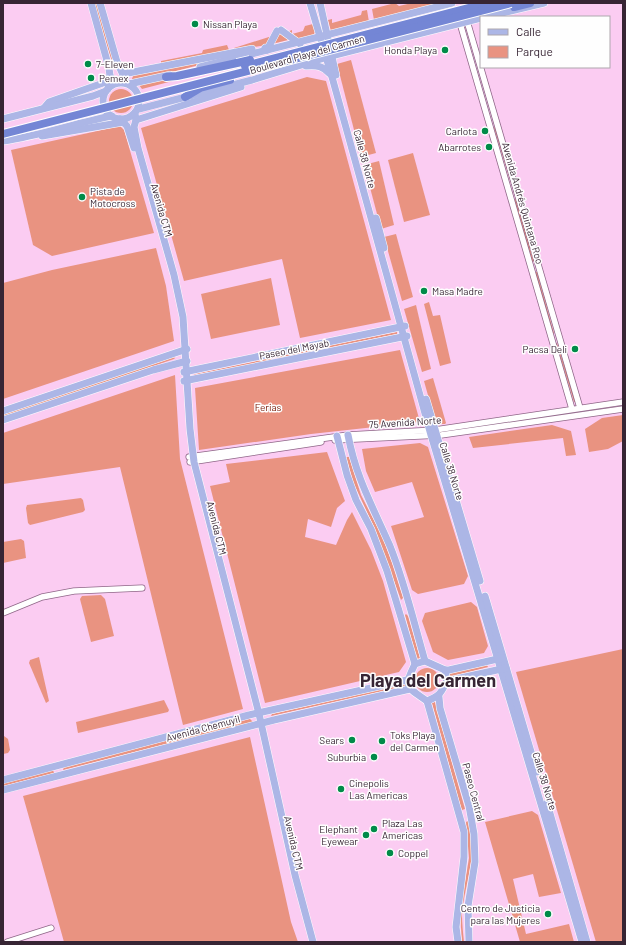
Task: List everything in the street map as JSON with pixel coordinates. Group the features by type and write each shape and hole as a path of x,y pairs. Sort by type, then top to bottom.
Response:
{"highway":[{"path":"424,22 435,12 473,3"},
{"path":"185,97 200,88 302,60 488,3"},
{"path":"424,22 438,25 512,5 530,3"},
{"path":"166,77 184,75 300,47 323,53"},
{"path":"3,128 323,53"},
{"path":"3,134 323,53"}],"main road":[{"path":"91,3 110,76 107,90 102,97 102,105 106,112 122,120"},
{"path":"100,3 117,62 128,83 140,99 136,114"},
{"name":"Calle 38 Norte","path":"310,3 323,53 433,432 587,942"},
{"name":"Calle 38 Norte","path":"320,3 328,35 323,53 332,77 403,326"},
{"name":"Boulevard Playa del Carmen","path":"128,83 166,77 453,3"},
{"name":"Avenida Andrés Quintana Roo","path":"453,3 460,23"},
{"name":"Avenida Andrés Quintana Roo","path":"463,3 467,21"},
{"path":"489,16 544,3"},
{"name":"Boulevard Playa del Carmen","path":"136,114 185,97 300,66 323,53 367,46 480,18"},
{"path":"361,26 356,35 356,39 360,45 367,46"},
{"path":"123,74 256,49 264,48 267,50 279,30 298,42 307,54 306,61 300,66"},
{"path":"300,66 318,66 325,69 332,77"},
{"path":"44,108 49,102 106,82 110,76"},
{"path":"3,141 54,135 122,120 136,114 225,93 248,84 252,80"},
{"path":"3,119 93,96 107,90 112,86 128,83"},
{"name":"Avenida CTM","path":"136,114 134,127 138,148 154,198 180,298 186,372 185,421 191,459 257,714"},
{"path":"30,137 47,131 112,116"},
{"name":"Avenida CTM","path":"122,120 127,126 131,137 172,284 184,350"},
{"name":"Paseo del Mayab","path":"186,372 403,326"},
{"name":"Paseo del Mayab","path":"186,381 406,336"},
{"path":"3,411 184,350"},
{"path":"3,420 185,361"},
{"path":"349,437 356,470 366,497 390,547 425,660 445,670 501,658"},
{"path":"337,438 347,475 356,500 388,571 415,664"},
{"name":"Avenida CTM","path":"191,459 197,474 257,714 292,876 310,942"},
{"path":"425,660 415,664 407,680 410,689 427,702 439,696 447,681 445,670"},
{"path":"447,681 504,668"},
{"name":"Calle 38 Norte","path":"504,668 582,942"},
{"name":"Avenida Chemuyil","path":"3,780 257,714 407,680"},
{"name":"Avenida Chemuyil","path":"3,790 259,724 410,689"},
{"name":"Paseo Central","path":"439,696 440,708 469,806 474,834 475,862 468,906 469,942"},
{"name":"Paseo Central","path":"427,702 464,832 464,857 456,927 458,942"},
{"name":"Avenida CTM","path":"259,724 295,875 313,942"}],"street":[{"name":"Avenida Andrés Quintana Roo","path":"467,21 480,66"},
{"name":"Avenida Andrés Quintana Roo","path":"460,23 572,409"},
{"name":"Avenida Andrés Quintana Roo","path":"481,68 580,408"},
{"name":"75 Avenida Norte","path":"433,432 623,402"},
{"name":"75 Avenida Norte","path":"191,459 337,438 433,432 623,409"},
{"name":"75 Avenida Norte","path":"191,459 207,460 337,438"},
{"path":"197,474 201,464 207,460"},
{"path":"3,613 42,597 74,591 142,588"},
{"path":"7,942 52,928"}],"green space":[{"path":"94,3 97,3 114,64 113,65"},
{"path":"395,3 399,6 412,3 435,4 374,20 372,9"},
{"path":"367,10 369,22 331,31 328,20 332,19 332,23 361,15 362,11"},
{"path":"313,24 315,32 313,36 298,39 287,32 292,30 292,34 303,31 305,26"},
{"path":"283,33 292,39 272,44 277,35"},
{"path":"272,36 267,45 235,50 234,48"},
{"path":"227,45 229,50 161,63 161,61 202,53 203,50"},
{"path":"222,56 222,59 138,81 132,79 134,73"},
{"path":"351,60 376,153 361,157 337,64"},
{"path":"230,66 142,89 139,85"},
{"path":"307,77 326,81 391,320 300,338 282,259 184,281 141,128"},
{"path":"121,89 130,92 133,101 130,110 121,113 112,110 109,101 112,92"},
{"name":"Pista de Motocross","path":"120,126 124,130 154,233 52,256 33,245 11,150"},
{"path":"495,127 513,190 494,128"},
{"path":"413,153 430,215 404,222 388,160"},
{"path":"379,161 394,225 381,229 364,165"},
{"path":"516,199 534,261 532,262 514,200"},
{"path":"396,234 413,297 402,301 384,237"},
{"path":"156,248 166,286 174,341 3,399 3,283 52,270"},
{"path":"535,272 537,272 554,333 553,334"},
{"path":"271,278 280,325 211,339 201,294"},
{"path":"429,302 433,316 440,315 451,363 440,366 424,304"},
{"path":"416,305 431,369 422,372 404,309"},
{"path":"397,332 397,334 277,358 277,356"},
{"path":"557,343 576,402 574,402"},
{"name":"Ferias","path":"400,350 420,422 311,434 199,450 195,388"},
{"path":"174,357 174,359 3,417 3,414"},
{"path":"271,358 271,360 194,375 195,374"},
{"path":"175,375 180,459 243,709 183,725 120,467 3,484 3,433"},
{"path":"433,378 446,423 445,424 436,424 424,381"},
{"path":"623,415 623,441 608,449 589,452 585,429 602,418"},
{"path":"552,425 571,431 576,455 566,456 563,438 473,448 469,437"},
{"path":"420,443 428,447 468,576 464,584 418,594 412,590 391,526 424,517 412,482 375,492 366,471 362,449"},
{"path":"327,452 345,501 337,508 331,527 308,519 305,537 336,545 352,512 371,550 383,581 406,662 399,672 265,703 210,486 230,482 226,464"},
{"path":"346,457 349,457 361,495 382,536 403,598 401,600 375,529 354,484"},
{"path":"81,498 83,500 85,510 83,512 30,525 28,523 27,505"},
{"path":"21,539 24,541 26,558 3,563 3,542"},
{"path":"101,595 105,599 114,636 91,642 80,599 82,596"},
{"path":"471,602 477,607 488,646 484,653 448,660 433,652 422,621 425,613"},
{"path":"406,614 408,616 420,658 417,659 405,615"},
{"path":"623,649 623,942 596,942 516,672"},
{"path":"39,657 49,701 46,703 29,663 30,660"},
{"path":"487,665 488,667 449,677 448,674"},
{"path":"427,668 435,672 439,680 435,688 427,692 419,688 415,680 419,672"},
{"path":"405,684 405,686 271,716 272,714"},
{"path":"164,700 169,710 168,712 78,733 76,722"},
{"path":"435,702 465,809 462,810 432,703"},
{"path":"250,719 253,722 63,770 64,767"},
{"path":"4,736 8,739 10,750 8,753 3,754"},
{"path":"250,737 291,922 298,942 64,942 23,796"},
{"path":"53,770 54,773 3,786 3,783"},
{"path":"532,811 538,815 561,893 539,897 533,874 513,879 526,934 569,924 574,942 520,942 485,822"},
{"path":"468,821 471,831 472,854 463,903 462,924 464,942 462,942 460,913 469,858 466,822"}],"place":[{"name":"Nissan Playa","path":"195,24"},
{"name":"Honda Playa","path":"445,50"},
{"name":"7-Eleven","path":"88,64"},
{"name":"Pemex","path":"91,78"},
{"name":"Carlota","path":"485,131"},
{"name":"Abarrotes","path":"489,147"},
{"name":"Pista de Motocross","path":"82,197"},
{"name":"Masa Madre","path":"424,291"},
{"name":"Pacsa Deli","path":"575,349"},
{"name":"Sears","path":"352,740"},
{"name":"Toks Playa del Carmen","path":"382,741"},
{"name":"Suburbia","path":"374,757"},
{"name":"Cinepolis Las Americas","path":"341,789"},
{"name":"Plaza Las Americas","path":"374,829"},
{"name":"Elephant Eyewear","path":"366,835"},
{"name":"Coppel","path":"390,853"},
{"name":"Centro de Justicia para las Mujeres","path":"548,914"}],"district":[{"name":"Playa del Carmen","path":"428,681"}]}
